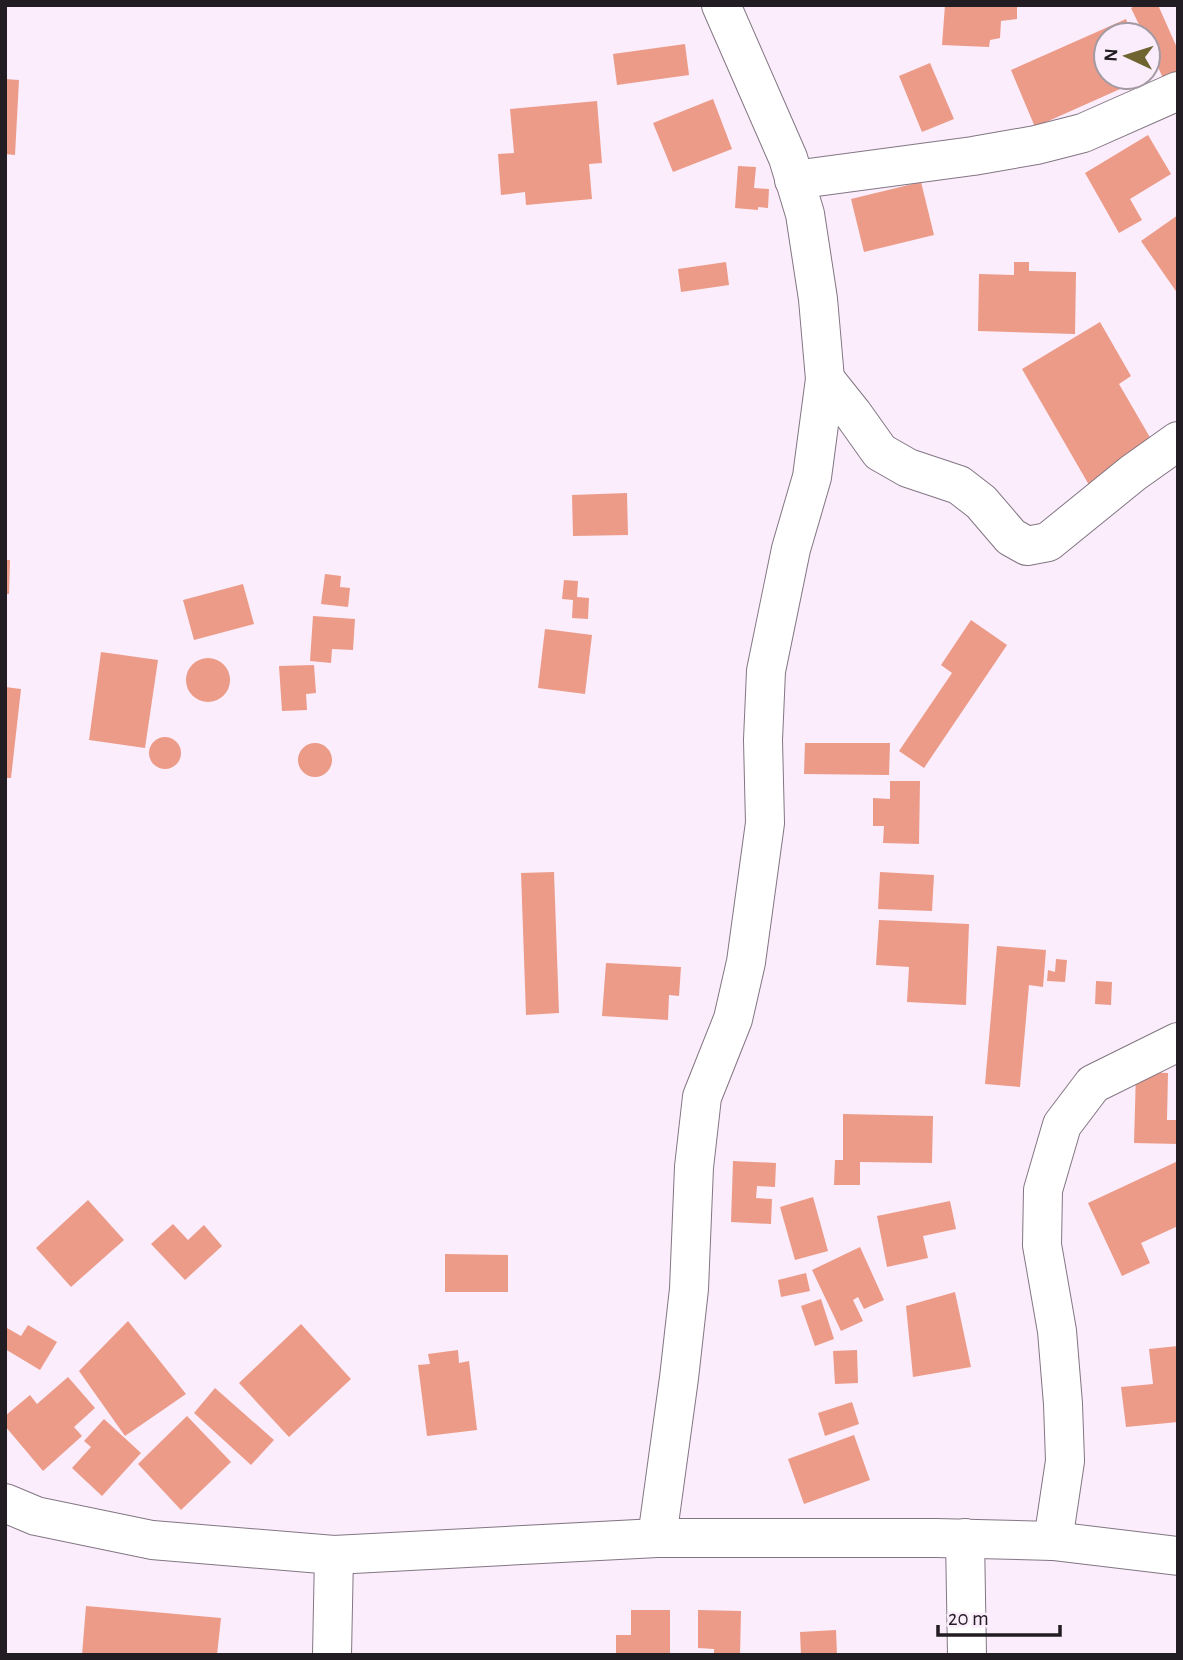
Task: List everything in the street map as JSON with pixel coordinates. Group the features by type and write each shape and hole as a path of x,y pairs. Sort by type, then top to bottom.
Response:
{"street":[{"path":"657,1538 690,1289 694,1167 702,1097 733,1019 746,962 765,823 763,740 766,671 791,550 812,477 824,379 818,299 806,214 788,158 721,5"},
{"path":"794,180 1036,145 1083,133 1178,91"},
{"path":"824,379 880,452 908,468 959,485 981,502 1012,537 1027,546 1048,542 1133,473 1178,441"},
{"path":"1054,1541 1065,1461 1056,1331 1042,1245 1043,1190 1062,1125 1093,1084 1178,1042"},
{"path":"5,1503 36,1516 152,1540 334,1555 657,1538 965,1538 1054,1541 1178,1556"},
{"path":"965,1538 967,1655"},
{"path":"332,1655 334,1555"}],"building":[{"path":"945,5 1017,5 1017,19 1001,21 1000,38 990,40 989,47 942,45"},
{"path":"1137,5 1158,5 1178,50 1178,82 1167,87 1162,76 1162,21 1137,21 1131,8"},
{"path":"1092,34 1092,91 1116,91 1035,127 1011,70"},
{"path":"685,44 689,75 617,85 613,54"},
{"path":"930,63 954,119 922,132 899,76"},
{"path":"5,79 19,80 15,155 5,154"},
{"path":"713,99 732,149 673,172 653,123"},
{"path":"597,101 602,163 589,164 592,199 526,205 525,192 501,195 498,154 514,153 510,109"},
{"path":"1148,135 1171,174 1130,199 1142,220 1119,233 1085,173"},
{"path":"738,166 756,167 754,188 769,189 768,208 735,208"},
{"path":"921,182 934,235 864,252 851,199"},
{"path":"1178,215 1178,294 1141,241"},
{"path":"726,262 729,285 681,292 678,269"},
{"path":"1014,262 1029,262 1029,271 1076,272 1075,334 978,331 979,274 1014,275"},
{"path":"1100,322 1131,376 1119,384 1155,446 1089,485 1022,369"},
{"path":"627,493 628,535 573,536 572,495"},
{"path":"5,560 10,560 9,594 5,594"},
{"path":"325,574 341,576 340,587 350,588 348,607 321,604"},
{"path":"564,580 578,581 577,597 589,598 588,619 572,618 573,600 562,599"},
{"path":"243,584 254,624 194,640 183,600"},
{"path":"313,616 355,619 353,650 332,649 331,663 310,661"},
{"path":"971,620 1007,645 924,768 899,751 952,673 941,665"},
{"path":"545,629 592,635 585,694 538,688"},
{"path":"101,652 158,660 145,748 89,740"},
{"path":"208,658 223,665 230,680 223,695 208,702 193,695 186,680 193,665"},
{"path":"314,665 316,693 306,694 307,710 282,711 279,666"},
{"path":"5,687 21,689 11,778 5,778"},
{"path":"165,737 176,742 181,753 176,764 165,769 154,764 149,753 154,742"},
{"path":"315,743 327,748 332,760 327,772 315,777 303,772 298,760 303,748"},
{"path":"805,743 890,743 889,775 804,774"},
{"path":"890,781 920,781 919,844 883,843 884,826 873,826 873,798 890,799"},
{"path":"554,872 559,1013 526,1015 521,873"},
{"path":"880,872 934,875 932,911 878,909"},
{"path":"879,920 969,924 966,1005 907,1002 909,967 876,965"},
{"path":"997,946 1046,950 1043,987 1029,985 1020,1087 985,1084"},
{"path":"1056,959 1067,960 1065,982 1047,981 1048,970 1055,972"},
{"path":"606,963 681,967 679,996 669,995 668,1020 602,1016"},
{"path":"1096,981 1112,982 1111,1005 1095,1004"},
{"path":"1136,1072 1168,1073 1167,1120 1178,1120 1178,1144 1134,1143"},
{"path":"843,1114 933,1116 932,1163 860,1162 860,1185 834,1185 835,1160 843,1160"},
{"path":"733,1161 776,1163 775,1187 757,1186 756,1198 772,1199 771,1224 731,1222"},
{"path":"1178,1161 1178,1226 1141,1243 1150,1263 1122,1276 1088,1203"},
{"path":"813,1197 828,1251 795,1260 780,1207"},
{"path":"88,1200 124,1240 71,1287 36,1248"},
{"path":"950,1201 956,1229 923,1236 928,1258 887,1267 877,1216"},
{"path":"173,1224 188,1240 204,1225 222,1246 185,1280 151,1244"},
{"path":"860,1247 884,1300 864,1309 858,1297 853,1300 863,1321 841,1331 812,1270"},
{"path":"445,1254 508,1255 508,1292 445,1292"},
{"path":"806,1273 810,1291 781,1297 778,1280"},
{"path":"955,1292 971,1367 913,1377 906,1306"},
{"path":"821,1299 834,1339 815,1346 801,1306"},
{"path":"128,1321 186,1394 125,1436 79,1371"},
{"path":"301,1324 351,1379 289,1437 239,1383"},
{"path":"28,1325 57,1342 40,1370 5,1349 7,1328 21,1336"},
{"path":"1178,1346 1178,1422 1126,1427 1121,1387 1153,1384 1149,1349"},
{"path":"458,1350 459,1363 469,1361 477,1430 427,1436 418,1365 430,1364 428,1354"},
{"path":"857,1350 858,1383 835,1384 833,1351"},
{"path":"68,1377 95,1408 74,1427 82,1436 43,1471 5,1426 5,1416 30,1395 37,1404"},
{"path":"215,1388 274,1440 251,1465 194,1413"},
{"path":"852,1402 859,1424 825,1436 818,1413"},
{"path":"187,1416 231,1462 181,1510 138,1464"},
{"path":"104,1419 141,1453 102,1496 72,1468 91,1447 84,1441"},
{"path":"854,1435 870,1480 804,1504 788,1459"},
{"path":"86,1606 221,1618 217,1655 82,1655"},
{"path":"631,1610 670,1610 670,1655 616,1655 616,1635 631,1635"},
{"path":"698,1610 741,1611 740,1655 714,1655 714,1649 698,1648"},
{"path":"836,1630 837,1655 801,1655 800,1632"}]}
